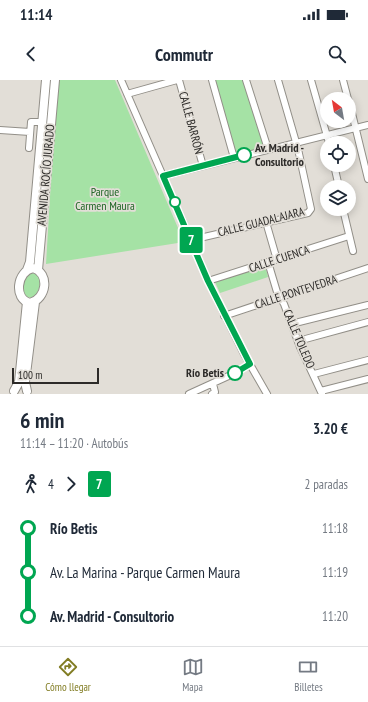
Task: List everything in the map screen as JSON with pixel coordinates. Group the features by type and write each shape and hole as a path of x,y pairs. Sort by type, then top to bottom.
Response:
{"main road":[{"name":"AVENIDA ROCÍO JURADO","path":"27,270 30,262 46,80"},
{"name":"AVENIDA ROCÍO JURADO","path":"38,270 55,80"},
{"path":"33,268 38,270 43,276 44,292 39,299 31,302 23,299 19,290 20,278 27,270 33,268"},
{"path":"12,392 19,382 31,302"},
{"path":"29,393 24,382 31,302"},
{"path":"12,392 20,389 29,393"}],"street":[{"path":"121,80 224,316 267,394"},
{"path":"127,94 178,80"},
{"name":"CALLE BARRÓN","path":"178,80 203,166"},
{"path":"212,80 234,158"},
{"path":"246,80 268,149"},
{"name":"CALLE GUADALAJARA","path":"192,240 308,213 311,209 296,143 278,80"},
{"path":"311,80 327,135"},
{"path":"343,80 347,92"},
{"name":"AVENIDA ROCÍO JURADO","path":"29,148 31,122 42,122"},
{"path":"356,124 368,179"},
{"path":"163,176 368,125"},
{"path":"0,130 30,132"},
{"path":"345,216 353,251"},
{"path":"266,222 277,260"},
{"name":"CALLE CUENCA","path":"208,281 349,236"},
{"name":"CALLE TOLEDO","path":"268,262 280,297 321,392"},
{"name":"CALLE PONTEVEDRA","path":"224,316 368,268"},
{"path":"292,324 368,305"},
{"path":"298,340 368,322"},
{"path":"314,374 368,360"},
{"path":"189,394 213,384 250,364"},
{"path":"321,392 368,379"},
{"path":"212,394 215,392 213,384"}],"green space":[{"name":"Parque Carmen Maura","path":"57,80 115,80 184,242 46,264"},
{"path":"212,80 246,80 268,149 234,158"},
{"path":"265,265 268,277 220,293 215,282"},
{"path":"26,274 36,274 40,280 38,291 33,298 26,297 23,286"}],"bus line":[{"name":"7","path":"235,373 250,364 224,316 163,176 244,155"}],"place":[{"name":"Av. Madrid - Consultorio","path":"244,155"},
{"name":"Río Betis","path":"235,373"}]}
